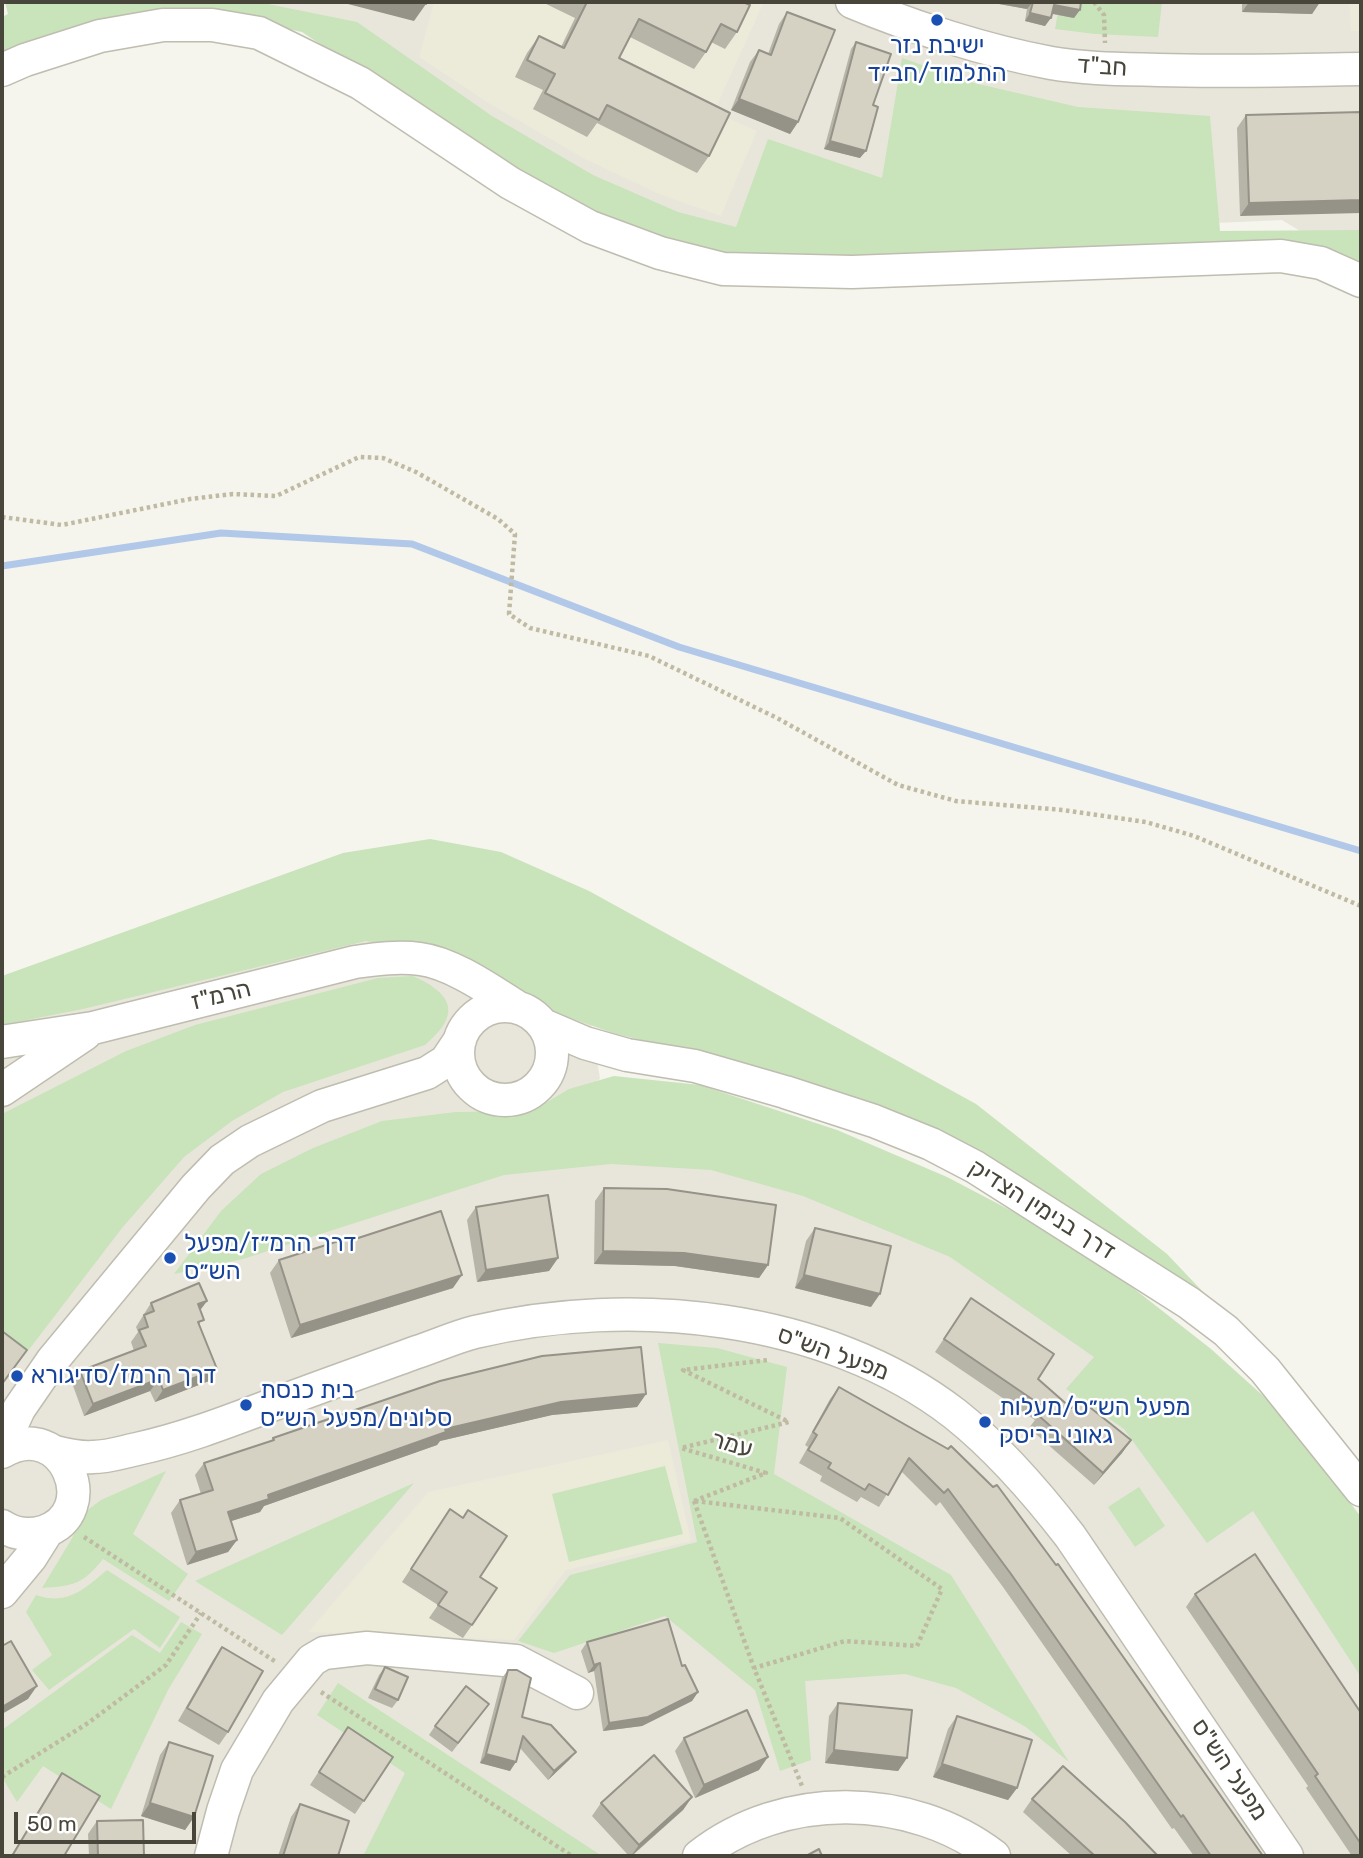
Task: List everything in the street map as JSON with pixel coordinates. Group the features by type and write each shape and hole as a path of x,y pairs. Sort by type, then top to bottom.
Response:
{"street":[{"name":"חב\"ד","path":"852,2 881,14 986,47 1051,63 1105,69 1361,69"},
{"path":"2,70 100,36 163,25 212,24 260,33 360,83 510,183 590,227 660,253 723,268 852,272 1281,256 1321,263 1361,281"},
{"name":"הרמ\"ז","path":"2,1042 93,1028 355,962 389,958 422,959 440,965 481,984 517,1007"},
{"path":"440,965 457,977 467,991 470,1006 458,1054 460,1067 475,1089 488,1097 511,1099 532,1091 543,1081 586,1059 643,1058"},
{"path":"2,1446 19,1409 52,1361 196,1187 222,1160 250,1141 322,1106 427,1073 446,1061 476,1016 488,1009 517,1007 531,1014 543,1025 550,1038 552,1053 550,1067 543,1081"},
{"path":"543,1025 585,1043 643,1058"},
{"path":"2,1090 93,1028"},
{"name":"דרך בנימין הצדיק","path":"643,1058 695,1066 862,1117 931,1144 975,1167 1189,1303 1226,1331 1265,1370 1361,1490"},
{"path":"356,1095 440,1085 460,1085 475,1089"},
{"name":"מפעל הש\"ס","path":"2,1452 26,1443 74,1456 100,1457 167,1442 471,1333 527,1321 581,1315 648,1315 762,1328 803,1340 864,1361 913,1386 955,1414 1012,1468 1070,1536 1287,1856"},
{"path":"4,1527 19,1534 48,1530 61,1521 70,1508 74,1493 73,1478 66,1463 48,1448 35,1421 37,1401 52,1361"},
{"name":"מפעל הש\"ס","path":"74,1493 167,1442"},
{"path":"3,1591 13,1565 11,1544 4,1527"},
{"path":"3,1591 31,1557 48,1530"},
{"path":"211,1856 237,1770 278,1701 312,1660 324,1653 367,1648 516,1661 577,1692"},
{"path":"699,1856 741,1830 776,1817 846,1807 895,1811 938,1823 994,1856"}],"path":[{"path":"1094,2 1104,15 1105,69"},
{"path":"2,517 62,525 190,499 233,494 276,496 359,457 383,458 416,472 486,512 515,534 509,614 530,628 649,656 777,718 898,785 956,801 1063,810 1146,822 1194,836 1361,906"},
{"name":"עמר","path":"694,1501 766,1473 681,1448 789,1423 682,1370 786,1358 803,1340"},
{"path":"754,1668 845,1641 917,1646 942,1589 840,1518 694,1501 754,1668 812,1810"},
{"path":"2,1777 88,1723 166,1665 201,1613"}],"shaded area":[{"path":"189,2 1361,2 1361,268 1282,220 879,238 704,234 577,177 316,27"},
{"path":"434,2 764,2 714,112 757,131 721,216 659,194 585,159 490,104 419,57"},
{"path":"1349,2 1361,2 1361,31 1351,31"},
{"path":"445,922 587,996 600,1079 518,1131 757,1166 876,1201 1124,1358 1279,1529 1361,1651 1361,1856 2,1856 2,1017"},
{"path":"668,1440 691,1541 566,1570 514,1640 308,1632 428,1492"}],"green space":[{"path":"5,2 258,2 357,22 492,116 593,175 678,212 736,227 768,139 882,178 902,58 974,83 1078,107 1210,116 1220,231 1361,230 1361,275 1345,266 788,260 692,248 600,219 520,178 302,32 229,16 2,55 2,17 8,14"},
{"path":"1060,2 1162,2 1158,37 1055,29"},
{"path":"430,839 501,852 589,891 976,1104 1167,1254 1204,1293 1007,1170 793,1079 613,1033 553,1012 490,975 432,951 366,941 83,1009 2,1025 2,976 343,853"},
{"path":"413,976 437,990 448,1006 444,1024 425,1045 283,1092 232,1121 184,1157 122,1228 24,1356 2,1338 2,1114 126,1051 195,1025 378,978"},
{"path":"614,1076 700,1085 837,1130 947,1177 1029,1220 1128,1284 1211,1349 1280,1411 1361,1517 1361,1677 1253,1511 1207,1543 1124,1429 1066,1389 1094,1357 950,1257 803,1196 711,1170 611,1164 504,1175 243,1259 174,1274 221,1211 261,1174 313,1148 382,1121 456,1112 532,1111 569,1089"},
{"path":"658,1343 717,1348 787,1367 774,1474 951,1575 1069,1762 1026,1727 956,1688 905,1674 805,1681 811,1760 780,1771 755,1690 665,1616 554,1653 518,1641 570,1575 697,1542"},
{"path":"665,1466 683,1534 569,1562 552,1494"},
{"path":"166,1471 133,1534 188,1574 169,1601 103,1559 90,1574 77,1582 42,1588 85,1512 101,1500"},
{"path":"414,1483 282,1635 195,1581"},
{"path":"1139,1487 1165,1526 1135,1547 1108,1507"},
{"path":"107,1570 180,1617 160,1648 134,1629 49,1690 32,1670 52,1655 26,1612 36,1595 57,1598 75,1594"},
{"path":"181,1622 202,1634 168,1690 111,1809 43,1766 17,1802 2,1777 2,1730 132,1635 160,1653"},
{"path":"338,1683 602,1856 363,1856 405,1773 317,1715"}],"building":[{"path":"587,2 743,2 750,5 737,32 721,24 706,52 639,19 619,58 730,113 709,156 607,105 599,120 545,93 555,74 527,60 539,36 564,48"},
{"path":"1033,2 1081,2 1080,10 1054,5 1051,18 1030,13"},
{"path":"787,12 835,30 798,122 739,99 759,50 771,55"},
{"path":"856,42 891,54 873,105 878,107 866,151 830,141"},
{"path":"1361,112 1361,200 1249,203 1246,115"},
{"path":"604,1188 667,1189 776,1205 768,1265 684,1253 603,1251"},
{"path":"548,1195 558,1258 486,1270 476,1207"},
{"path":"441,1211 462,1275 300,1325 279,1260"},
{"path":"815,1228 891,1246 880,1294 804,1275"},
{"path":"199,1283 207,1301 198,1304 204,1320 198,1322 217,1369 163,1390 159,1379 93,1404 80,1371 146,1346 139,1330 148,1327 144,1315 154,1311 151,1303"},
{"path":"971,1298 1054,1354 1038,1379 1071,1408 1082,1401 1131,1440 1103,1473 1038,1415 1045,1408 944,1339"},
{"path":"2,1331 27,1350 2,1384"},
{"path":"641,1347 646,1394 561,1402 445,1429 446,1432 268,1495 269,1499 228,1512 237,1540 196,1552 180,1500 213,1490 204,1463 440,1381 542,1356"},
{"path":"839,1387 948,1449 951,1446 993,1487 997,1485 1056,1565 1058,1564 1263,1856 1211,1856 948,1489 944,1493 909,1458 888,1495 869,1484 865,1490 828,1468 831,1463 808,1450 817,1435 813,1432"},
{"path":"450,1509 463,1518 468,1510 507,1536 480,1577 497,1588 472,1625 438,1605 447,1592 411,1569"},
{"path":"1255,1554 1361,1713 1361,1844 1315,1776 1318,1774 1195,1594"},
{"path":"668,1619 682,1666 685,1665 698,1692 648,1717 609,1723 600,1663 594,1665 587,1642"},
{"path":"11,1641 37,1686 2,1707 2,1646"},
{"path":"222,1647 263,1671 228,1732 187,1708"},
{"path":"385,1667 408,1677 398,1700 375,1689"},
{"path":"508,1670 517,1670 531,1678 522,1717 551,1725 576,1752 554,1771 523,1736 516,1762 486,1754"},
{"path":"466,1686 489,1704 458,1743 435,1726"},
{"path":"838,1703 912,1710 907,1758 834,1750"},
{"path":"747,1710 768,1757 704,1785 684,1738"},
{"path":"957,1716 1032,1740 1017,1788 942,1764"},
{"path":"348,1727 393,1757 364,1801 319,1772"},
{"path":"169,1742 213,1756 194,1817 150,1803"},
{"path":"654,1755 692,1797 639,1845 601,1803"},
{"path":"1063,1766 1158,1856 1095,1856 1032,1799"},
{"path":"62,1773 100,1796 64,1856 12,1856"},
{"path":"300,1804 349,1821 338,1856 283,1856"},
{"path":"143,1820 144,1856 98,1856 97,1821"},
{"path":"819,1849 822,1856 806,1856"}],"waterway":[{"path":"2,566 221,533 412,544 679,647 1361,851"}],"place":[{"name":"ישיבת נזר התלמוד/חב״ד","path":"937,20"},
{"name":"דרך הרמ״ז/מפעל הש״ס","path":"170,1258"},
{"name":"דרך הרמז/סדיגורא","path":"17,1376"},
{"name":"בית כנסת סלונים/מפעל הש״ס","path":"246,1405"},
{"name":"מפעל הש״ס/מעלות גאוני בריסק","path":"985,1422"}]}
